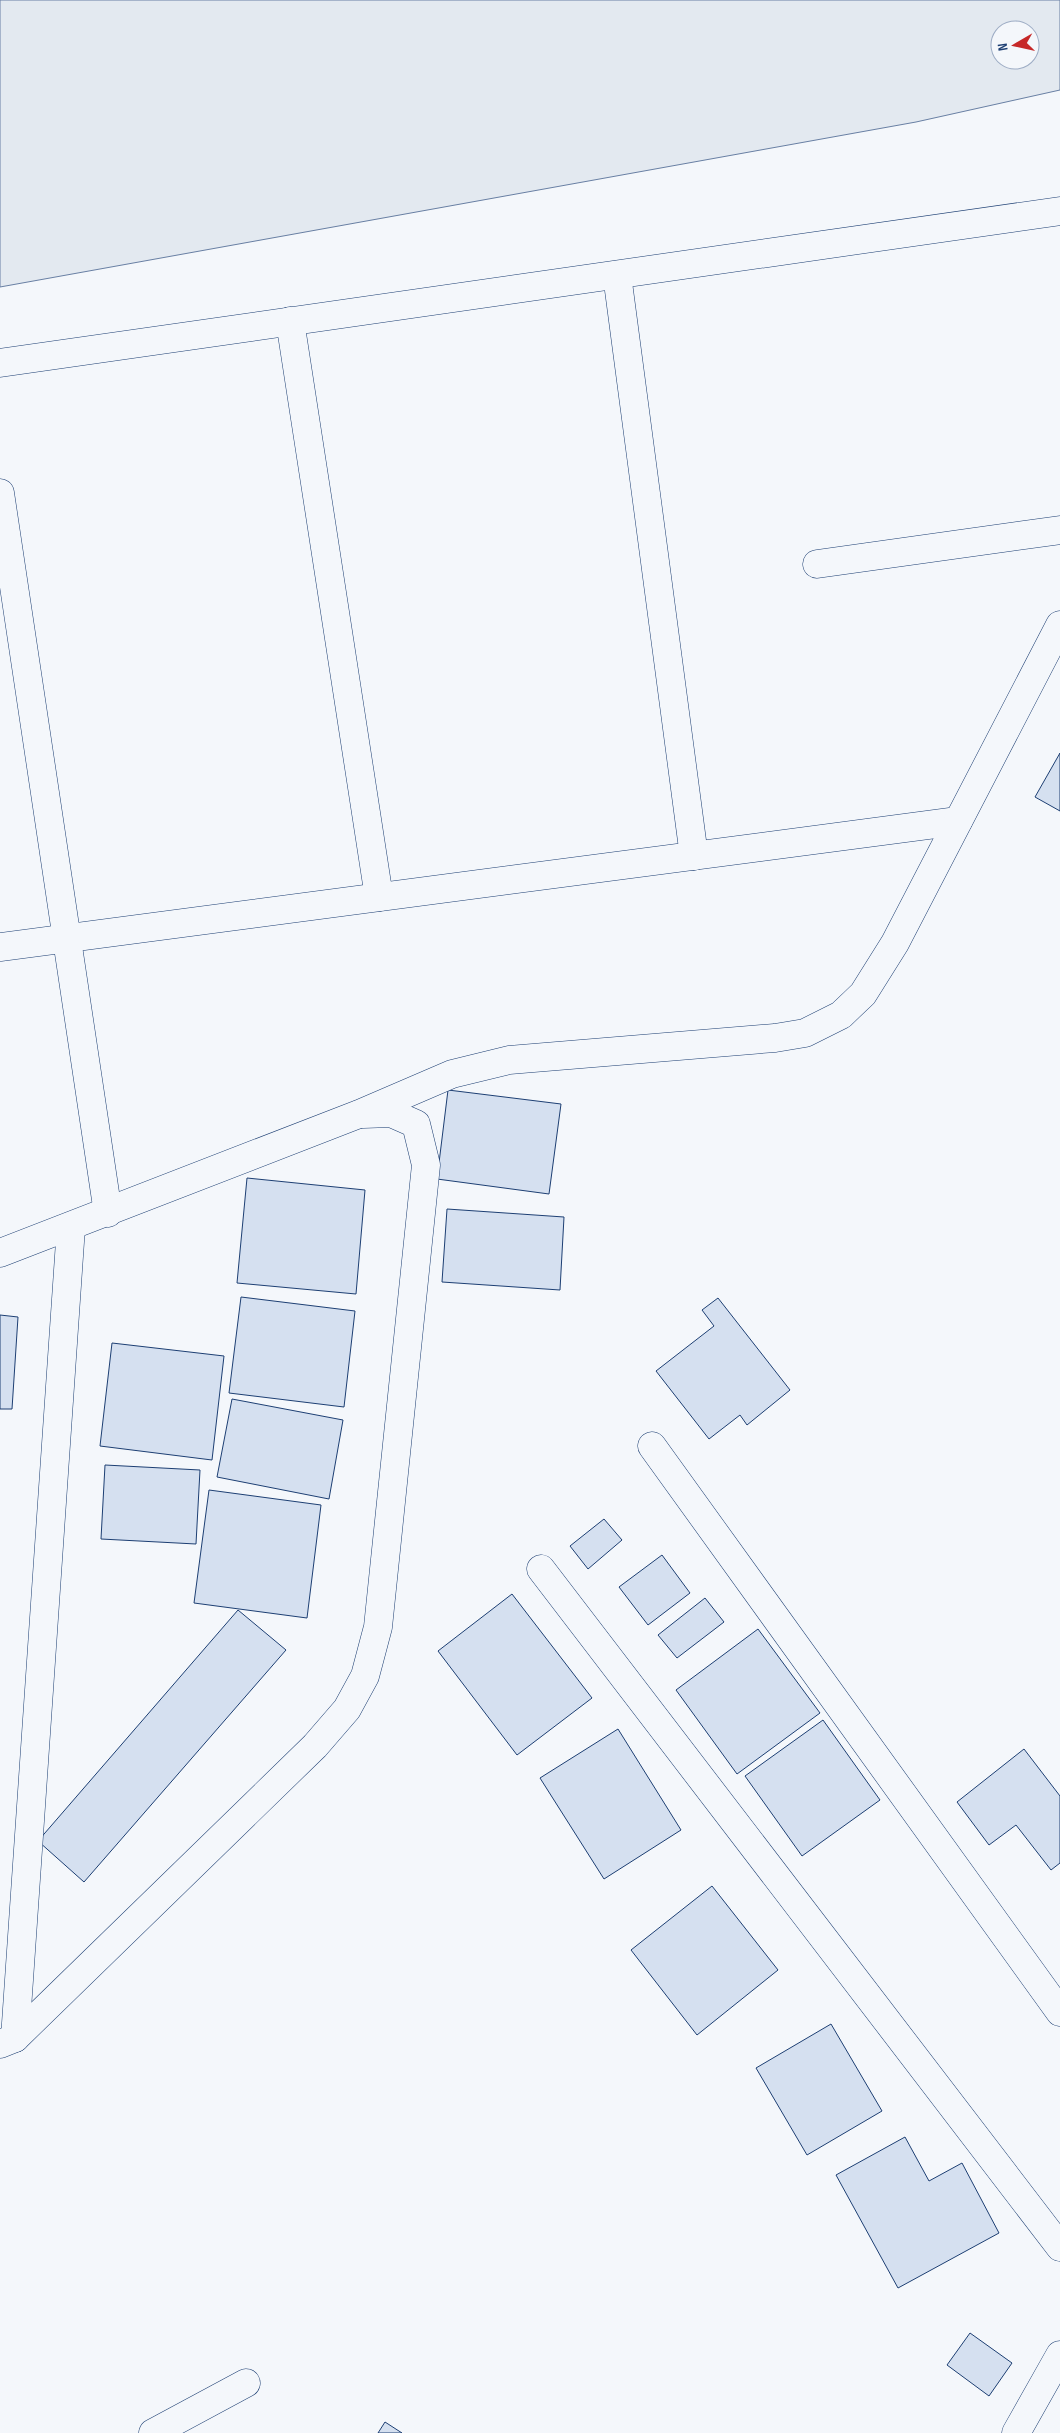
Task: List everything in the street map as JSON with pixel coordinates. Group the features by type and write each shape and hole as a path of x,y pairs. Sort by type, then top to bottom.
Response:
{"street":[{"path":"0,363 1060,211"},
{"path":"616,275 694,856"},
{"path":"290,322 379,897"},
{"path":"0,493 108,1213"},
{"path":"817,564 1060,530"},
{"path":"0,1253 108,1213 359,1114 452,1074 509,1060 775,1038 805,1033 841,1015 863,994 895,943 1060,625"},
{"path":"0,947 958,821"},
{"path":"7,2041 315,1746 347,1709 365,1676 378,1627 426,1166 416,1124 391,1113 359,1114"},
{"path":"7,2041 71,1227"},
{"path":"652,1446 1060,2012"},
{"path":"541,1569 1060,2247"},
{"path":"1016,2433 1060,2354"},
{"path":"153,2433 246,2383"}],"shaded area":[{"path":"0,0 1060,0 1060,90 916,122 0,287"}],"building":[{"path":"1060,753 1060,811 1035,797"},
{"path":"448,1090 561,1104 549,1194 437,1179"},
{"path":"247,1178 365,1190 356,1294 237,1283"},
{"path":"447,1209 564,1217 560,1290 442,1282"},
{"path":"241,1297 355,1311 344,1407 229,1393"},
{"path":"718,1298 790,1390 747,1425 740,1415 709,1439 656,1371 714,1326 702,1310"},
{"path":"0,1315 18,1317 12,1409 0,1409"},
{"path":"112,1343 224,1356 212,1460 100,1446"},
{"path":"232,1399 343,1420 329,1499 217,1477"},
{"path":"105,1465 200,1470 196,1544 101,1539"},
{"path":"209,1490 321,1505 307,1618 194,1603"},
{"path":"604,1519 622,1540 588,1569 570,1546"},
{"path":"662,1555 690,1593 648,1625 619,1587"},
{"path":"512,1594 592,1698 517,1755 438,1651"},
{"path":"705,1598 724,1622 677,1658 658,1635"},
{"path":"238,1610 286,1650 84,1882 38,1841"},
{"path":"758,1629 820,1713 737,1774 676,1690"},
{"path":"823,1720 880,1800 802,1856 745,1776"},
{"path":"618,1729 681,1830 604,1879 540,1778"},
{"path":"1024,1749 1060,1796 1060,1863 1051,1870 1016,1825 989,1845 957,1802"},
{"path":"712,1886 778,1970 697,2035 631,1950"},
{"path":"831,2024 882,2111 807,2155 756,2068"},
{"path":"905,2137 929,2181 962,2163 999,2233 898,2288 836,2175"},
{"path":"970,2333 1012,2363 989,2396 947,2365"},
{"path":"385,2422 402,2433 378,2433"}]}
